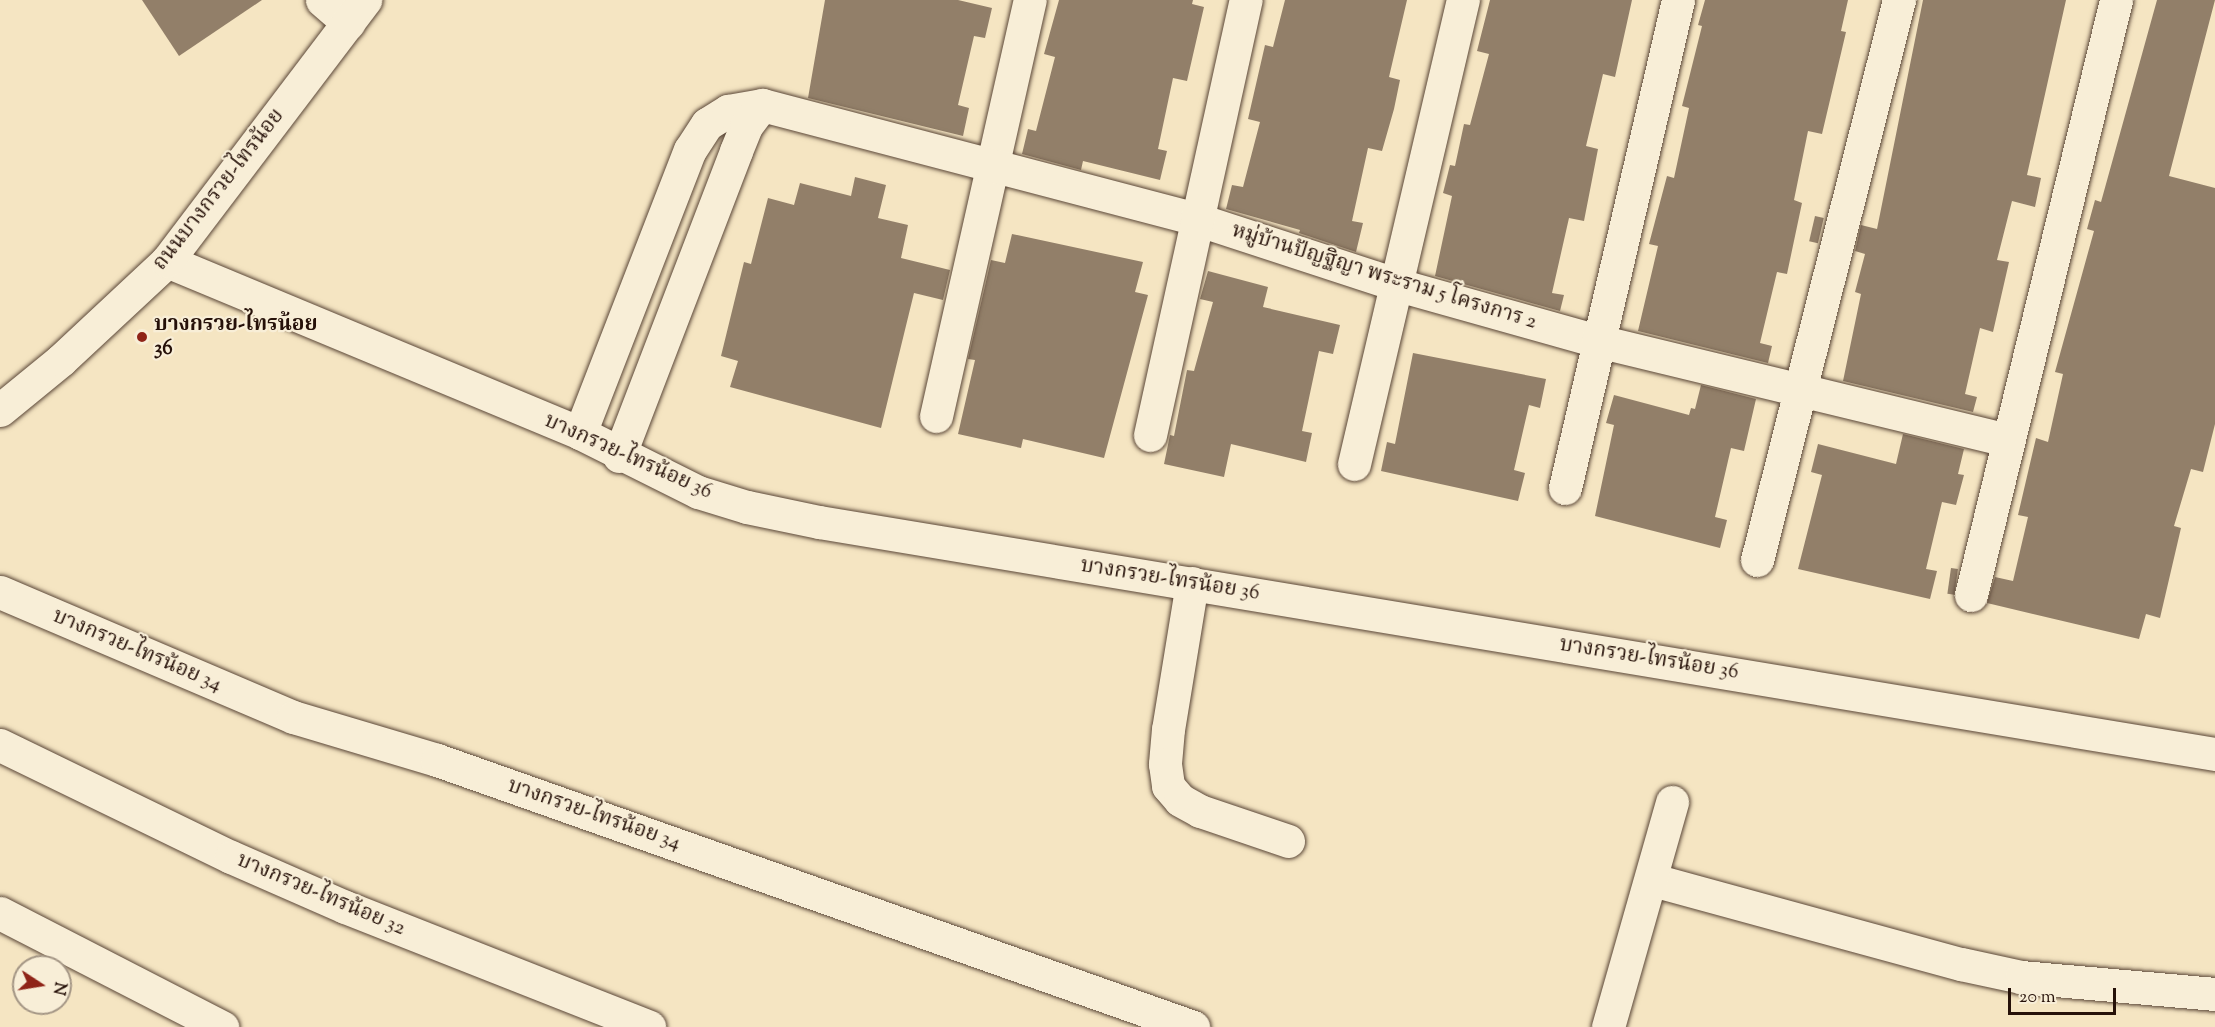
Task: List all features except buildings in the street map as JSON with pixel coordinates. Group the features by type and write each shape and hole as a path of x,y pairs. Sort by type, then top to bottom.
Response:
{"street":[{"path":"322,0 357,12"},
{"path":"936,416 990,167 1030,0"},
{"path":"1150,435 1246,0"},
{"path":"1354,464 1462,0"},
{"path":"1564,488 1678,0"},
{"path":"1757,560 1798,390 1899,0"},
{"path":"1971,595 2116,0"},
{"name":"ถนนบางกรวย-ไทรน้อย","path":"0,410 62,360 167,261 357,12"},
{"path":"580,433 690,150 707,124 728,111 762,105"},
{"path":"620,456 746,126 762,105"},
{"name":"หมู่บ้านปัญฐิญา พระราม 5 โครงการ 2","path":"762,105 990,167 1196,219 1395,284 1598,341 2008,440"},
{"name":"บางกรวย-ไทรน้อย 36","path":"167,261 580,433 620,456 698,492 778,513 2215,754"},
{"path":"1192,583 1168,729 1165,764 1168,786 1180,800 1200,811 1288,841"},
{"name":"บางกรวย-ไทรน้อย 34","path":"0,592 293,717 437,760 1193,1027"},
{"name":"บางกรวย-ไทรน้อย 32","path":"0,745 324,898 649,1027"},
{"path":"1608,1027 1653,880 1672,802"},
{"path":"1653,880 1991,971 2215,994"},
{"path":"0,913 222,1027"}],"place":[{"name":"บางกรวย-ไทรน้อย 36","path":"142,337"}]}
